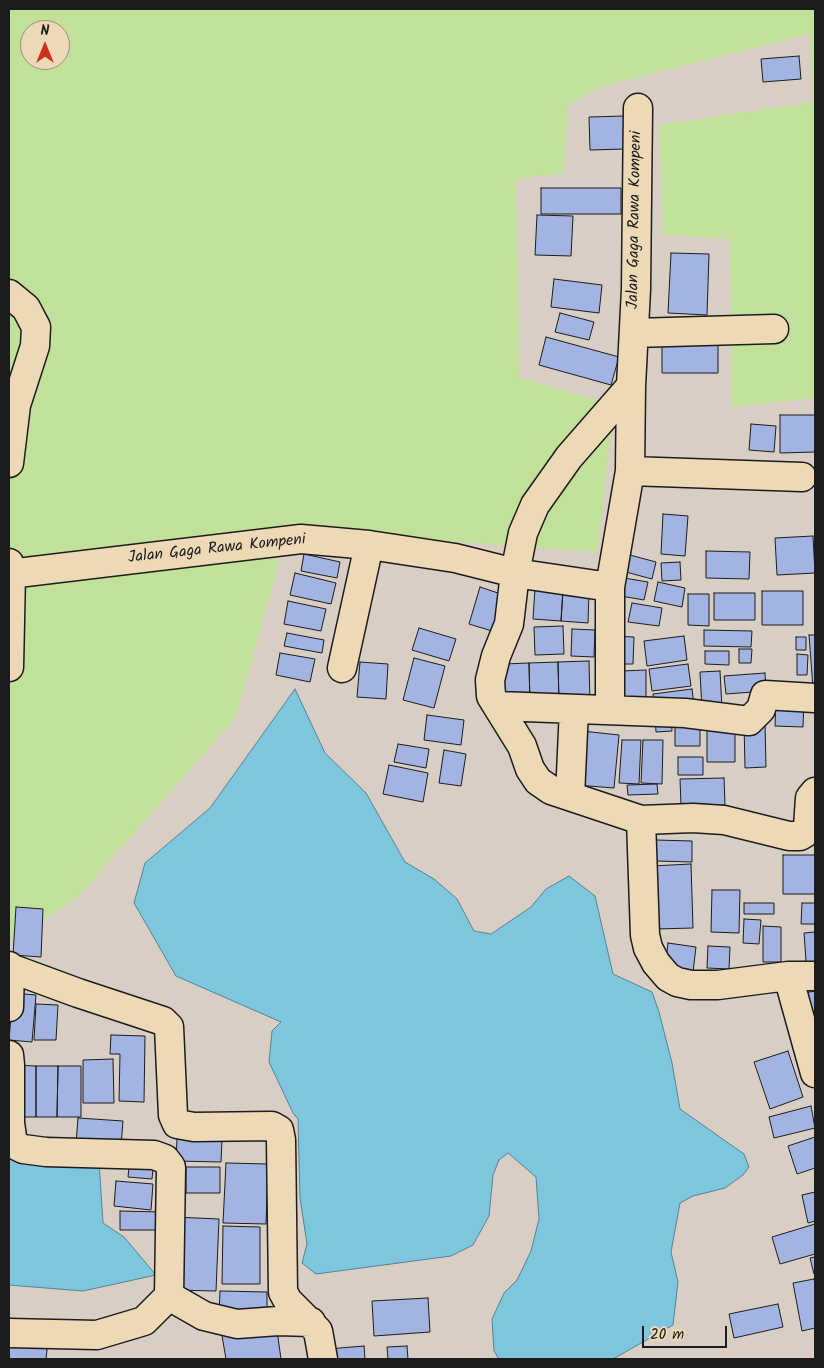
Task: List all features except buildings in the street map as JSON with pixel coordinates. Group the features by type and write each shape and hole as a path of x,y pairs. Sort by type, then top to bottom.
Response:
{"street":[{"name":"Jalan Gaga Rawa Kompeni","path":"610,710 610,587 630,471 631,386 636,289 638,108"},
{"path":"9,294 26,308 36,328 35,346 16,405 9,463"},
{"name":"Jalan Gaga Rawa Kompeni","path":"634,333 774,329"},
{"path":"631,386 569,456 535,505 524,533 515,573 509,624 496,656 490,680 491,696 522,746 530,770 538,781 551,790 642,820 693,818 724,820 789,836 800,836 805,833 808,826 810,798 815,792"},
{"path":"630,471 802,477"},
{"name":"Jalan Gaga Rawa Kompeni","path":"9,667 9,571 301,539 368,545 455,558 515,573 610,587"},
{"path":"342,668 368,545"},
{"path":"498,706 685,713 749,721 761,709 765,695 815,698"},
{"path":"570,796 574,709"},
{"path":"642,820 645,935 648,948 656,963 668,977 677,982 691,985 718,985 788,976 815,976"},
{"path":"9,1006 9,967 78,993 164,1021 169,1027 173,1115 177,1124 194,1127 272,1126 279,1130 281,1140 283,1292 288,1301 318,1331 324,1359"},
{"path":"788,976 815,1072"},
{"path":"9,1055 10,1123 13,1144 22,1149 46,1152 154,1155 165,1159 171,1167 169,1296 144,1321 97,1335 9,1333"},
{"path":"169,1296 204,1316 237,1324 278,1321 311,1322"}],"green space":[{"path":"9,9 815,9 815,398 732,407 730,239 664,235 659,125 814,102 810,34 599,87 568,105 564,173 516,179 520,378 614,405 597,552 288,530 236,717 76,899 9,940"}],"water":[{"path":"295,689 325,753 366,793 405,862 434,879 457,899 474,931 491,934 531,907 546,889 569,876 595,896 613,974 652,992 672,1063 680,1109 744,1154 749,1167 743,1175 725,1188 693,1196 680,1203 671,1252 678,1282 673,1325 613,1359 499,1359 494,1351 492,1319 504,1293 517,1280 531,1251 539,1219 536,1177 508,1153 499,1160 493,1175 489,1216 473,1245 451,1256 316,1274 302,1263 307,1244 300,1198 298,1119 293,1113 269,1062 272,1031 281,1022 176,976 134,903 145,863 210,808"},
{"path":"9,1154 99,1162 103,1223 124,1237 156,1275 83,1291 9,1285"}]}
